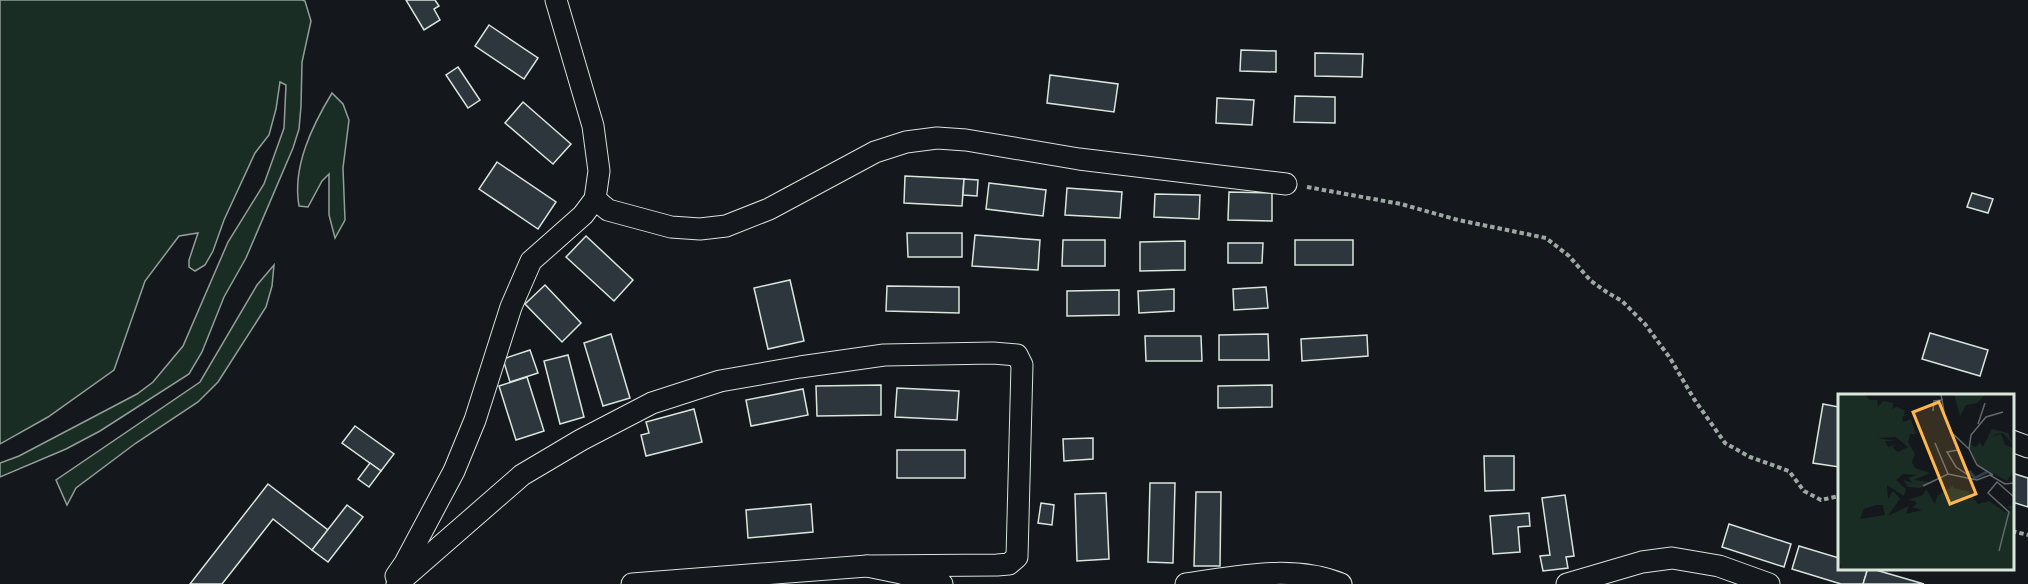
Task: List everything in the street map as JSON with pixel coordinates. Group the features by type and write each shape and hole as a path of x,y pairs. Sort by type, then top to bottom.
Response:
{"street":[{"path":"390,584 405,563 454,471 475,420 511,307 531,261 583,215 596,199 599,171 593,126 556,0"},
{"path":"596,199 608,210 670,227 700,229 726,226 769,209 875,152 906,142 937,138 966,140 1079,159 1286,184"},
{"path":"397,584 522,475 581,440 652,404 720,381 884,355 993,353 1017,355 1022,365 1017,557 1009,564 997,566 867,566 632,584"},
{"path":"2013,441 2028,447"},
{"path":"1567,584 1642,562 1672,558 1719,566 1769,584"},
{"path":"867,566 942,584"},
{"path":"1186,584 1285,572 1332,580 1341,584"}],"path":[{"path":"1286,184 1401,204 1458,220 1546,238 1569,256 1591,281 1623,301 1645,324 1725,443 1750,457 1788,471 1804,491 1821,500 1838,496"},
{"path":"2013,531 2028,536"}],"green space":[{"path":"0,0 302,0 305,1 311,21 302,62 299,129 293,148 246,258 224,297 202,352 189,374 100,431 66,449 0,477 0,463 19,456 137,394 153,382 183,346 228,242 264,184 284,128 286,85 280,82 269,135 255,153 205,265 195,271 189,267 198,233 179,236 145,281 114,370 48,417 0,444"},
{"path":"332,93 343,104 349,120 343,168 345,220 335,238 329,215 329,174 322,181 308,207 299,206 298,191 298,177 305,147"},
{"path":"274,265 272,286 266,307 218,382 198,402 136,443 76,488 67,505 56,480 200,382 257,285"}],"building":[{"path":"406,0 435,0 439,6 434,9 440,20 424,30"},
{"path":"489,25 538,58 524,79 475,46"},
{"path":"1241,50 1276,51 1276,72 1240,71"},
{"path":"1315,53 1363,54 1362,77 1315,76"},
{"path":"458,67 480,100 468,108 446,75"},
{"path":"1050,75 1118,84 1114,112 1047,103"},
{"path":"1295,96 1335,97 1335,123 1294,122"},
{"path":"1217,98 1254,100 1252,125 1216,123"},
{"path":"523,102 571,144 553,164 505,123"},
{"path":"497,162 556,202 538,229 479,189"},
{"path":"905,176 964,179 962,206 904,203"},
{"path":"964,179 978,180 977,196 963,195"},
{"path":"989,183 1046,190 1043,216 986,209"},
{"path":"1067,188 1122,192 1120,218 1065,215"},
{"path":"1229,192 1272,193 1272,221 1228,220"},
{"path":"1972,193 1993,199 1988,213 1967,207"},
{"path":"1155,194 1200,195 1199,219 1154,217"},
{"path":"907,233 962,233 962,257 908,257"},
{"path":"975,235 1040,240 1038,270 972,266"},
{"path":"586,236 633,280 614,301 566,257"},
{"path":"1063,240 1105,240 1105,266 1062,266"},
{"path":"1295,240 1353,240 1353,265 1295,265"},
{"path":"1185,241 1185,270 1140,271 1140,242"},
{"path":"1228,243 1263,243 1262,263 1228,263"},
{"path":"790,280 804,341 768,349 754,288"},
{"path":"545,285 581,323 562,342 525,304"},
{"path":"887,286 959,287 959,313 886,311"},
{"path":"1266,287 1268,308 1234,310 1233,289"},
{"path":"1174,289 1174,311 1139,313 1138,291"},
{"path":"1119,290 1119,315 1067,316 1067,291"},
{"path":"1930,333 1988,350 1980,376 1922,359"},
{"path":"611,334 630,398 603,406 584,343"},
{"path":"1268,334 1269,360 1219,360 1219,335"},
{"path":"1367,335 1368,356 1302,361 1301,339"},
{"path":"1145,336 1201,336 1202,361 1146,361"},
{"path":"530,350 538,373 510,382 503,359"},
{"path":"568,355 584,417 560,424 544,361"},
{"path":"527,377 544,431 516,440 499,386"},
{"path":"881,385 881,415 817,416 816,386"},
{"path":"1272,385 1272,407 1218,408 1218,386"},
{"path":"897,388 959,391 957,420 895,417"},
{"path":"803,389 808,415 751,426 746,400"},
{"path":"1823,404 1838,407 1838,467 1813,463"},
{"path":"694,409 702,442 646,456 641,435 649,433 646,422"},
{"path":"355,426 394,454 381,471 342,443"},
{"path":"1093,438 1093,459 1064,461 1063,439"},
{"path":"897,450 965,450 965,478 897,478"},
{"path":"1484,456 1514,456 1514,490 1485,491"},
{"path":"370,463 381,471 369,487 358,479"},
{"path":"2013,473 2028,478 2028,507 2013,502"},
{"path":"1150,483 1175,483 1173,563 1148,562"},
{"path":"268,484 328,530 312,550 273,519 222,584 190,584"},
{"path":"1196,492 1221,492 1220,566 1194,566"},
{"path":"1106,493 1109,559 1077,561 1075,494"},
{"path":"1565,495 1574,556 1566,557 1568,568 1543,571 1540,556 1550,555 1542,498"},
{"path":"1041,503 1054,505 1052,525 1038,523"},
{"path":"811,504 813,532 748,538 746,510"},
{"path":"347,505 363,517 328,562 312,550"},
{"path":"1529,513 1530,526 1518,527 1520,552 1493,554 1490,516"},
{"path":"1729,524 1791,544 1784,567 1722,547"},
{"path":"1799,546 1838,558 1838,569 1868,569 1863,584 1841,584 1792,569"},
{"path":"1868,569 1872,569 1924,584 1863,584"}]}
